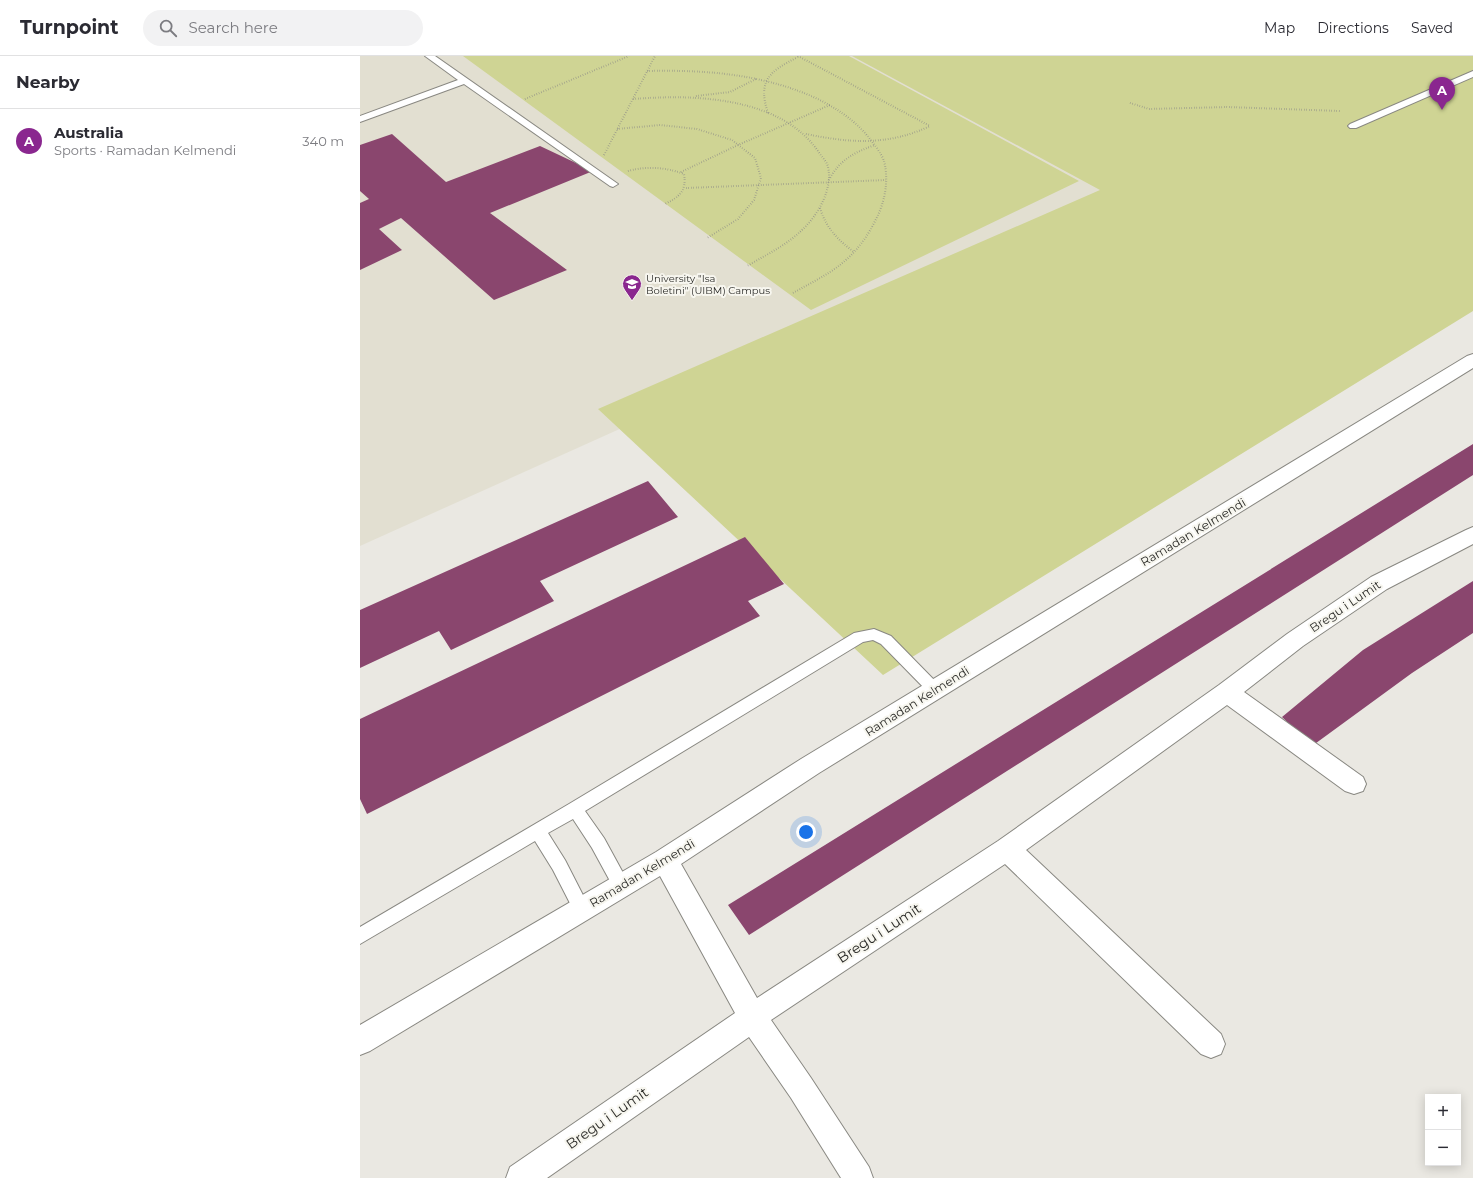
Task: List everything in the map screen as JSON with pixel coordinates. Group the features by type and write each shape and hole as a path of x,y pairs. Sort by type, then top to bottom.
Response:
{"street":[{"name":"Ramadan Kelmendi","path":"360,1041 622,887 810,766 1473,360"},
{"name":"Bregu i Lumit","path":"520,1178 713,1046 752,1017 1007,849 1227,692 1295,640 1379,583 1473,535"},
{"path":"1227,692 1354,784"},
{"path":"1007,849 1211,1044"},
{"path":"665,860 752,1017 801,1088 858,1178"}],"lane":[{"path":"429,56 613,184"},
{"path":"1353,126 1473,74"},
{"path":"360,119 465,81"},
{"path":"360,936 575,809 858,637 874,634 886,640 935,690"},
{"path":"575,809 598,843 622,887"},
{"path":"538,830 559,865 582,910"}],"path":[{"path":"504,108 629,56"},
{"path":"596,172 655,56"},
{"path":"689,97 737,104 768,114 805,134 834,140 872,141 907,137 930,126 798,56 779,67 765,81 761,94 768,114"},
{"path":"647,71 678,70 765,81 808,95 830,106 856,124 875,145 884,160 886,180 884,203 866,236 844,262 793,293"},
{"path":"633,99 689,97 730,92 756,79"},
{"path":"1130,103 1149,109 1227,107 1383,113"},
{"path":"681,172 738,144 830,106"},
{"path":"618,129 660,125 697,129 732,140 755,158 761,178 754,200 738,219 707,238"},
{"path":"805,134 828,166 828,182"},
{"path":"747,266 793,238 809,223 820,208 828,182 834,170 843,159 856,152 875,145"},
{"path":"628,171 652,167 671,168 684,174 687,183 686,188 676,199 665,204"},
{"path":"686,188 886,180"},
{"path":"820,208 822,220 830,232 841,243 854,252"}],"shaded area":[{"name":"University \"Isa Boletini\" (UIBM) Campus","path":"360,56 1447,56 360,546"}],"green space":[{"path":"463,56 849,56 1079,181 811,310"},
{"path":"852,56 1473,56 1473,311 883,675 598,409 1100,190"}],"building":[{"path":"392,134 446,182 540,146 593,171 490,213 567,270 494,300 401,218 379,229 402,250 360,270 360,203 369,199 360,191 360,145"},
{"path":"1473,444 1473,475 749,935 728,905"},
{"path":"648,481 678,517 540,581 554,601 451,650 439,631 360,668 360,610"},
{"path":"745,537 784,584 748,601 760,616 367,814 360,799 360,719"},
{"path":"1473,581 1473,633 1412,673 1312,746 1282,717 1363,650"}],"place":[{"name":"Australia","path":"1442,110"},
{"name":"University \"Isa Boletini\" (UIBM) Campus","path":"632,301"}]}
